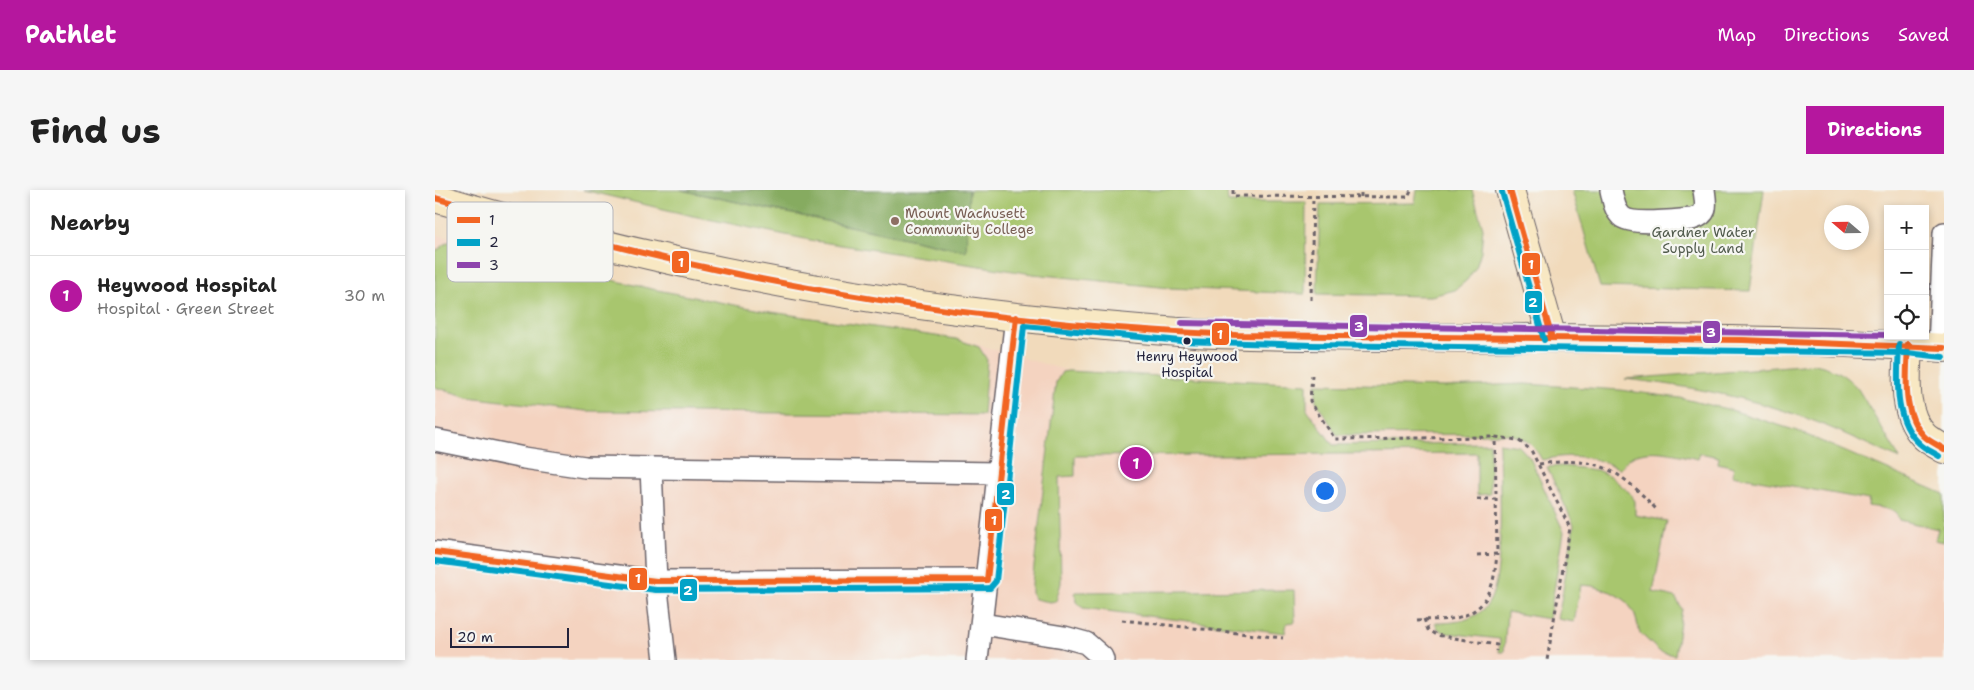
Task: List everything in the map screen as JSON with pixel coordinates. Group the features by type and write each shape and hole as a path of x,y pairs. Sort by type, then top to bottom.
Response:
{"street":[{"path":"1510,190 1551,338"},
{"path":"435,198 449,202"},
{"path":"613,246 739,274 917,306 1182,332 1311,336 1908,344 1941,347"},
{"path":"1908,344 1906,381 1911,414 1925,437 1944,449"}],"lane":[{"path":"1611,190 1617,210 1622,218 1631,221 1692,219 1699,217 1704,213 1706,205 1703,190"},
{"path":"1941,347 1944,232"},
{"path":"977,660 1016,317"},
{"path":"435,440 524,458 585,467 999,473"},
{"path":"651,468 656,581 665,660"},
{"path":"435,552 656,581 987,580"},
{"path":"982,624 1064,637 1087,643 1103,660"}],"path":[{"path":"1233,190 1233,196 1408,198 1411,190"},
{"path":"1361,190 1361,197"},
{"path":"1311,300 1313,196"},
{"path":"1312,375 1310,401 1335,439 1495,437 1518,440 1531,450 1570,528 1547,660"},
{"path":"1417,620 1457,618 1475,610 1487,600 1495,576 1497,554 1495,437"},
{"path":"1539,464 1562,461 1589,463 1609,470 1634,485 1656,509"},
{"path":"1477,499 1496,499"},
{"path":"1477,554 1497,554"},
{"path":"1424,619 1428,630 1436,636 1497,645 1497,651"},
{"path":"1122,620 1283,638"}],"shaded area":[{"path":"435,234 447,237 447,282 613,282 613,280 771,312 930,335 972,343 1068,371 1316,401 1732,417 1944,509 1944,660 435,660"}],"green space":[{"path":"583,190 681,190 965,251 969,190 1227,190 1228,202 1306,202 1305,294 1170,288 1033,274 815,241 693,216"},
{"name":"Mount Wachusett Community College","path":"681,190 969,190 966,251"},
{"path":"1417,190 1472,190 1483,228 1481,251 1476,267 1467,280 1455,290 1431,296 1317,294 1320,204 1415,203"},
{"name":"Gardner Water Supply Land","path":"1572,190 1764,190 1750,291 1600,287"},
{"path":"447,243 447,282 613,282 613,280 771,312 956,339 979,347 987,360 983,415 586,411 468,397 435,387 435,252"},
{"path":"1814,364 1838,372 1858,389 1900,459 1829,427 1748,400 1675,385 1625,379"},
{"path":"1062,372 1307,384 1307,409 1333,445 1490,443 1490,494 1477,495 1477,453 1075,456 1075,476 1059,477 1061,583 1056,601 1050,602 1035,599 1032,593 1032,583 1056,382"},
{"path":"1316,384 1445,387 1525,384 1620,390 1680,398 1731,410 1797,431 1944,494 1944,542 1935,540 1938,529 1899,520 1891,510 1868,506 1869,500 1732,475 1734,467 1718,463 1719,457 1700,453 1698,459 1666,452 1642,453 1630,458 1620,469 1601,461 1582,457 1573,456 1542,460 1528,442 1508,434 1337,435 1316,401"},
{"path":"1499,443 1519,446 1530,458 1564,532 1549,619 1507,612 1504,652 1499,652 1500,639 1446,633 1438,629 1435,623 1464,620 1477,614 1488,604 1494,591 1500,527"},
{"path":"1563,466 1597,470 1610,476 1629,492 1635,501 1635,515 1667,521 1653,592 1675,597 1682,609 1675,655 1660,652 1640,633 1634,612 1625,600 1611,592 1593,586 1581,585 1574,622 1558,619 1574,525 1547,467"},
{"path":"1294,590 1295,622 1287,623 1285,633 1083,608 1076,602 1075,592"}],"transit line":[{"name":"1","path":"1510,190 1552,338"},
{"name":"2","path":"1502,192 1544,340"},
{"name":"1","path":"435,198 449,202"},
{"name":"1","path":"613,246 777,282 842,294 973,313 1104,327 1236,335 1743,340 1944,348"},
{"name":"1","path":"435,552 656,581 987,580 1016,317"},
{"name":"3","path":"1182,323 1884,335"},
{"name":"2","path":"435,561 656,590 990,588 996,581 1024,326 1181,341 1311,345 1907,353 1943,357"},
{"name":"2","path":"1899,344 1899,397 1905,422 1911,434 1920,444 1939,456"},
{"name":"1","path":"1908,344 1907,393 1912,416 1924,436 1944,449"}],"place":[{"name":"Mount Wachusett Community College","path":"895,221"},
{"name":"Henry Heywood Hospital","path":"1187,341"},
{"name":"Heywood Hospital","path":"1136,463"}]}
